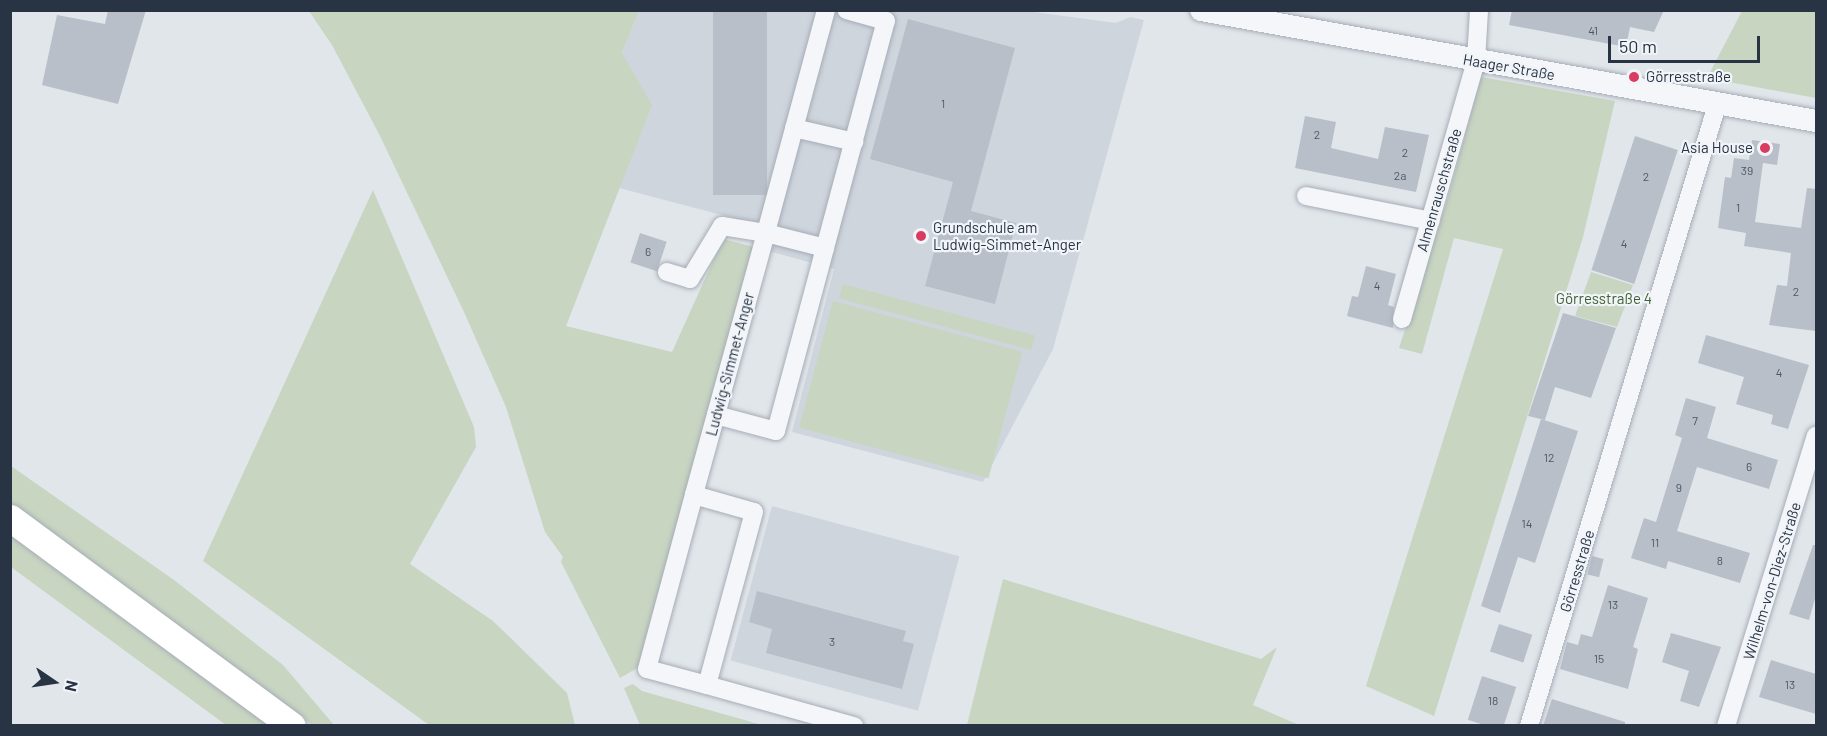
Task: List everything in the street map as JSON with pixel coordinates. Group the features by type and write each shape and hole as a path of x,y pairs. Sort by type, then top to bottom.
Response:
{"main road":[{"path":"10,518 292,726"}],"street":[{"name":"Ludwig-Simmet-Anger","path":"826,10 647,669 854,726"},
{"path":"716,416 776,431 886,21 846,10"},
{"name":"Haager Straße","path":"1201,10 1717,105 1816,121"},
{"name":"Almenrauschstraße","path":"1402,319 1476,61 1479,10"},
{"name":"Görresstraße","path":"1529,726 1717,105"},
{"path":"794,128 854,142"},
{"path":"1306,196 1431,221"},
{"path":"667,272 690,279 722,226 766,233 825,248"},
{"name":"Wilhelm-von-Diez-Straße","path":"1726,726 1813,464 1816,436"},
{"path":"694,495 754,512 707,685"}],"shaded area":[{"name":"Grundschule am Ludwig-Simmet-Anger","path":"1019,10 1116,23 1130,17 1144,20 1053,349 983,482 792,432 834,269 754,247 760,225 558,172 622,53 639,11"},
{"path":"772,506 959,556 918,711 731,661"}],"green space":[{"path":"309,11 639,11 622,53 652,105 566,326 672,352 723,239 754,247 639,667 620,678 561,562 563,557 545,532 506,407 464,312 380,136 332,45"},
{"path":"1742,11 1816,11 1816,98 1707,78"},
{"path":"1481,77 1615,101 1583,237 1434,716 1366,686 1503,249 1454,238 1422,354 1399,348 1448,198"},
{"path":"373,190 474,427 476,447 410,564 493,621 567,693 575,725 429,725 203,561"},
{"name":"Görresstraße 4","path":"1591,272 1633,285 1617,327 1575,316"},
{"path":"843,284 1035,336 1031,350 839,298"},
{"path":"833,301 1022,352 988,478 799,428"},
{"path":"11,466 174,580 283,665 334,725 312,725 11,503"},
{"path":"10,533 271,725 226,725 11,567"},
{"path":"1003,579 1261,659 1277,647 1253,705 1299,725 967,725"},
{"path":"633,684 642,691 762,725 640,725 624,688"}],"building":[{"path":"108,10 146,10 118,104 42,85 57,15 105,24"},
{"path":"713,10 767,10 767,195 713,195"},
{"path":"1512,10 1664,10 1654,32 1630,27 1626,47 1509,25"},
{"path":"908,19 1015,48 971,211 1016,223 995,304 925,286 953,182 870,159"},
{"path":"1305,116 1336,122 1331,148 1378,159 1385,127 1429,135 1416,192 1295,168"},
{"path":"1635,136 1678,150 1634,284 1591,270"},
{"path":"1752,140 1780,144 1777,165 1763,163 1755,222 1801,228 1807,188 1816,189 1816,331 1769,325 1777,285 1787,286 1791,253 1744,246 1746,233 1718,228 1725,177 1731,178 1734,158 1749,160"},
{"path":"640,233 667,242 657,271 630,262"},
{"path":"1366,266 1396,274 1388,305 1394,307 1393,328 1347,316 1352,296 1358,297"},
{"path":"1563,313 1616,328 1591,398 1555,387 1545,420 1528,416"},
{"path":"1706,335 1809,365 1788,429 1771,424 1773,415 1736,404 1744,377 1698,363"},
{"path":"1686,398 1716,407 1707,438 1778,460 1769,489 1697,467 1677,531 1750,553 1740,583 1668,561 1666,569 1631,558 1644,518 1656,522 1682,438 1675,435"},
{"path":"1541,419 1578,431 1535,563 1518,557 1500,613 1481,606"},
{"path":"1813,545 1816,545 1816,595 1809,620 1789,614"},
{"path":"1592,556 1604,559 1599,577 1587,574"},
{"path":"1608,585 1648,598 1633,647 1638,649 1628,689 1560,669 1567,642 1578,645 1581,634 1592,637"},
{"path":"757,591 906,631 903,641 914,644 902,689 766,653 772,629 749,622"},
{"path":"1499,624 1532,635 1523,662 1490,652"},
{"path":"1671,633 1721,647 1699,707 1680,701 1689,671 1662,662"},
{"path":"1771,660 1816,674 1816,714 1759,697"},
{"path":"1482,676 1516,687 1504,726 1487,726 1468,720"},
{"path":"1552,699 1625,722 1625,726 1543,726"}],"place":[{"name":"Görresstraße","path":"1634,77"},
{"name":"Asia House","path":"1765,148"},
{"name":"Grundschule am Ludwig-Simmet-Anger","path":"921,236"}]}
